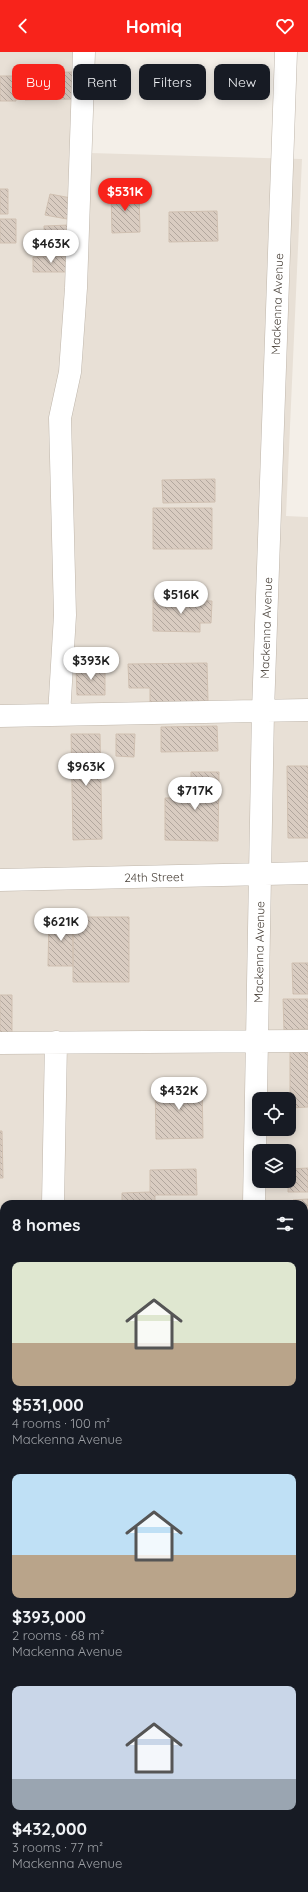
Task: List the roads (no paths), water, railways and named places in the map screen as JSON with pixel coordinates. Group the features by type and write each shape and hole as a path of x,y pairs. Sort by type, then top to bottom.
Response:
{"street":[{"path":"59,715 65,615 60,418 70,372 75,295 84,52"},
{"name":"Mackenna Avenue","path":"254,1200 263,711 286,52"},
{"path":"0,716 308,710"},
{"name":"24th Street","path":"0,880 308,873"},
{"path":"0,1043 308,1041"},
{"path":"53,1200 56,1042"}]}
